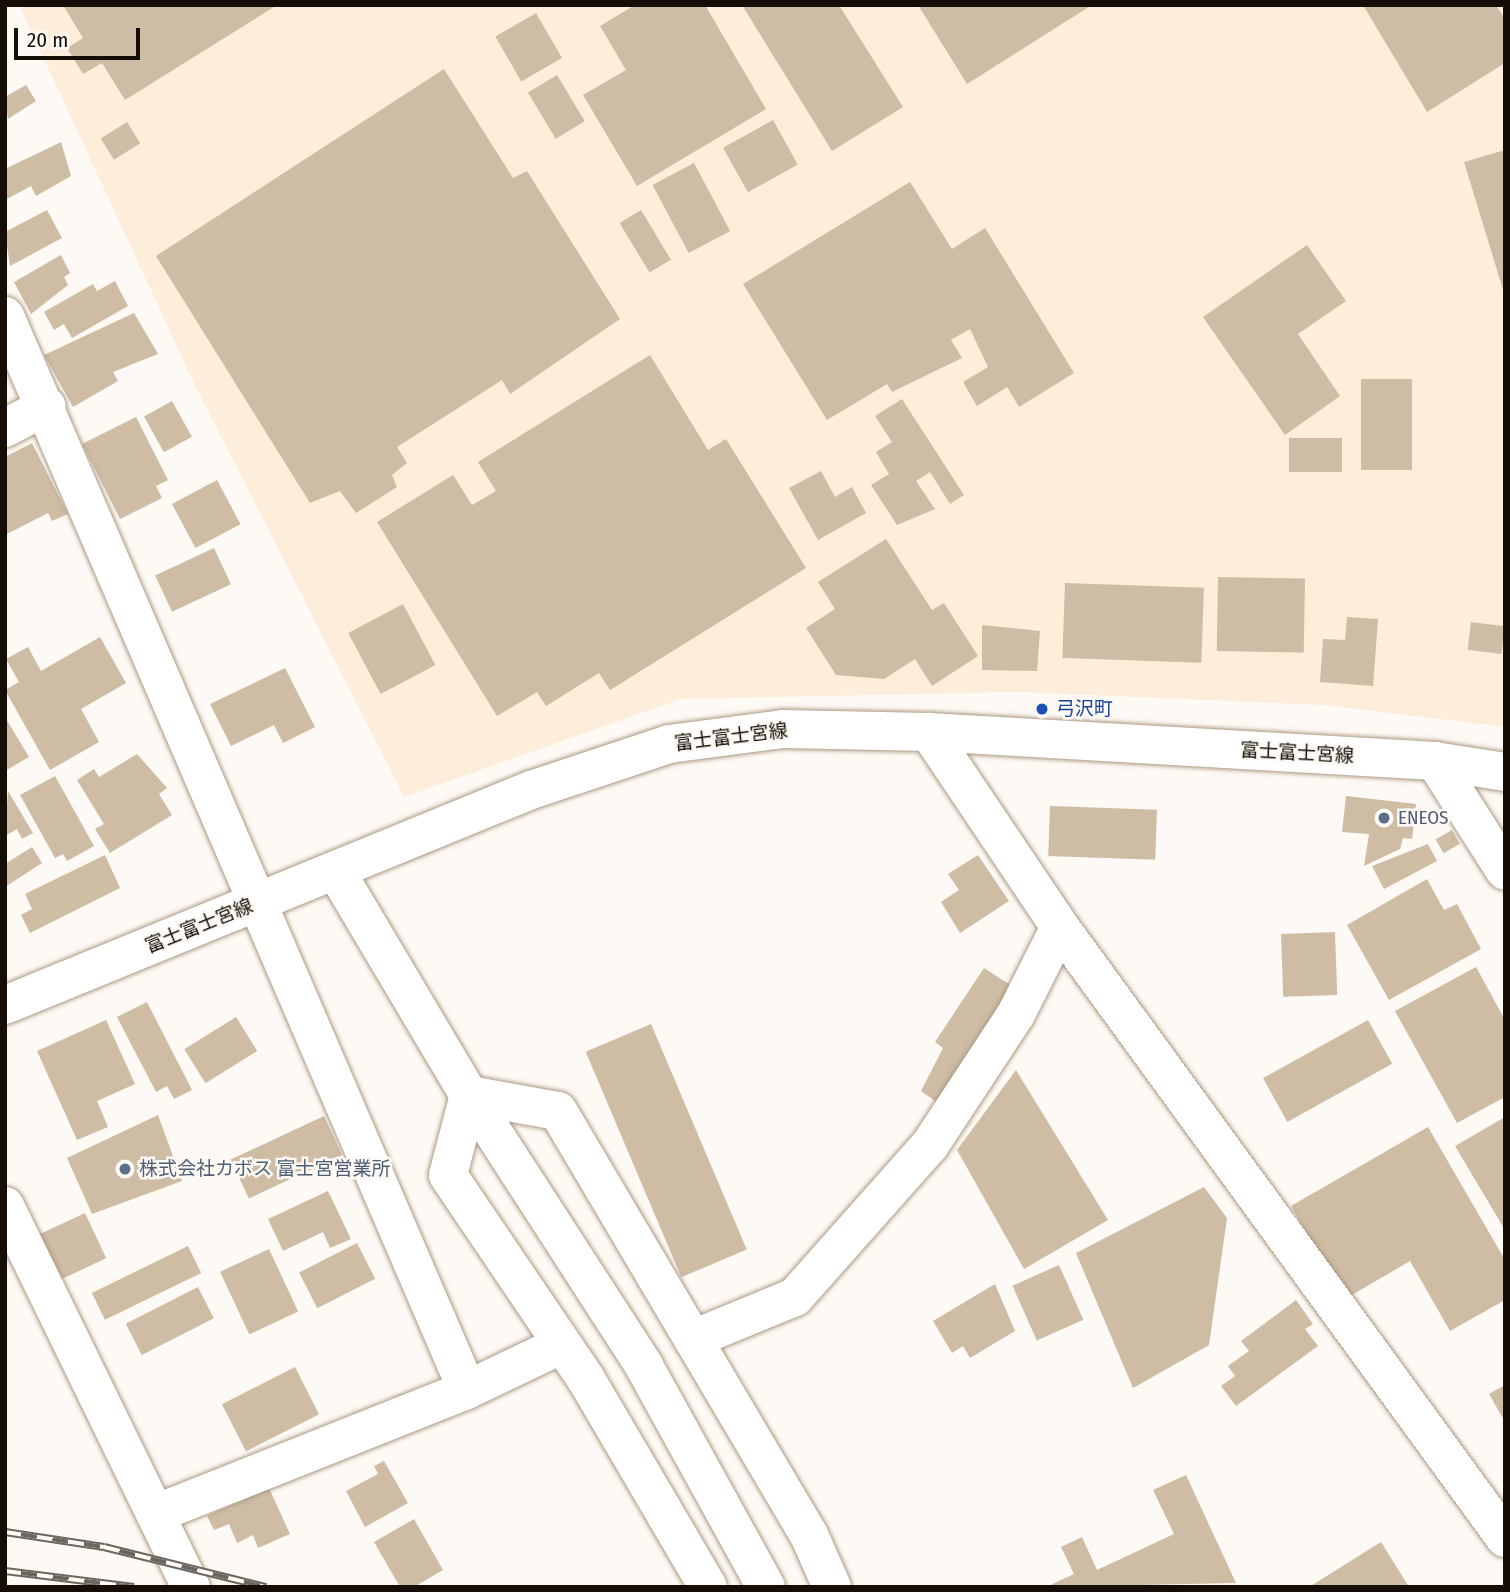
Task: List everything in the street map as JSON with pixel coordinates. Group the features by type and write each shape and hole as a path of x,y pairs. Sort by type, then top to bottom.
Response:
{"street":[{"path":"5,316 47,406 260,901 467,1390"},
{"path":"5,428 47,406"},
{"name":"富士富士宮線","path":"5,1005 260,901 337,873 531,790 669,744 783,729 929,732 1435,761 1505,772"},
{"path":"929,732 1060,927 1505,1538"},
{"path":"1435,761 1505,871"},
{"path":"337,873 469,1095 644,1366 766,1587"},
{"path":"692,1339 795,1297 930,1145 1016,1014 1060,927"},
{"path":"469,1095 558,1111 809,1535 832,1587"},
{"path":"469,1095 447,1175 559,1346 586,1379 708,1587"},
{"path":"5,1206 160,1512 191,1587"},
{"path":"160,1512 467,1390 559,1346"}],"shaded area":[{"path":"19,5 1505,5 1505,727 1324,705 1019,692 681,699 404,797 193,381"}],"building":[{"path":"63,5 277,5 125,100 102,63 83,74 67,48 83,38"},
{"path":"635,5 705,5 766,109 637,186 583,95 626,70 600,26"},
{"path":"742,5 839,5 903,107 832,151"},
{"path":"918,5 1092,5 967,84"},
{"path":"1363,5 1496,5 1505,19 1505,63 1427,112"},
{"path":"536,13 562,58 521,82 495,36"},
{"path":"444,69 513,178 527,171 620,319 510,394 502,380 397,447 407,463 392,475 397,487 356,513 340,491 310,503 156,256"},
{"path":"557,75 585,121 556,139 528,93"},
{"path":"26,85 36,101 8,119 5,97"},
{"path":"773,120 798,165 748,192 723,148"},
{"path":"127,122 140,143 114,160 101,138"},
{"path":"61,142 71,176 36,196 31,186 5,200 5,169"},
{"path":"1505,150 1505,293 1504,293 1464,162"},
{"path":"694,163 730,231 689,253 653,185"},
{"path":"910,182 952,249 985,228 1074,373 1019,407 1007,387 977,406 963,382 988,367 970,329 951,340 962,358 892,392 887,384 827,420 743,284"},
{"path":"47,210 62,238 10,266 5,232"},
{"path":"641,210 671,260 649,273 620,223"},
{"path":"1307,245 1346,301 1298,334 1340,396 1285,435 1203,317"},
{"path":"61,255 70,273 64,277 68,285 31,314 14,282"},
{"path":"115,281 128,306 72,338 64,324 54,330 44,312 93,284 97,291"},
{"path":"134,313 158,354 113,372 118,381 73,407 44,355"},
{"path":"650,355 708,450 726,439 806,568 610,690 599,673 546,706 537,692 497,716 377,522 453,475 472,505 496,491 478,462"},
{"path":"1361,379 1412,379 1412,470 1361,470"},
{"path":"902,399 964,495 950,504 930,472 916,481 935,509 897,525 871,485 889,474 876,452 892,442 875,416"},
{"path":"172,401 192,437 164,452 144,417"},
{"path":"136,417 168,480 156,486 162,498 120,519 82,444"},
{"path":"1289,438 1342,438 1342,472 1289,472"},
{"path":"32,443 68,514 52,521 48,513 5,535 5,457"},
{"path":"821,471 835,497 852,487 866,513 818,540 789,488"},
{"path":"217,480 240,524 195,548 172,504"},
{"path":"886,539 932,610 944,603 978,656 932,686 915,659 884,679 836,675 806,628 835,609 818,582"},
{"path":"214,548 231,584 172,612 155,575"},
{"path":"1218,577 1305,579 1304,653 1217,651"},
{"path":"1065,583 1204,588 1201,663 1062,658"},
{"path":"403,604 435,665 381,694 348,633"},
{"path":"1347,617 1378,619 1373,686 1320,682 1323,639 1345,640"},
{"path":"1471,622 1505,626 1501,654 1468,650"},
{"path":"982,625 1040,631 1037,671 982,670"},
{"path":"100,637 126,683 81,709 99,742 50,770 5,690 19,682 6,659 28,647 41,671"},
{"path":"285,668 315,727 283,743 274,725 231,746 210,704"},
{"path":"5,717 29,757 5,771"},
{"path":"137,754 167,788 159,794 172,815 110,853 95,829 104,824 77,780 94,769 99,777"},
{"path":"55,776 94,846 67,861 63,854 55,858 20,795"},
{"path":"8,791 33,833 22,839 17,829 5,836"},
{"path":"1346,796 1416,804 1412,839 1403,838 1400,849 1364,866 1369,834 1342,832"},
{"path":"1050,806 1157,810 1155,860 1048,856"},
{"path":"1452,830 1460,844 1444,853 1436,840"},
{"path":"1428,844 1437,861 1384,889 1372,866"},
{"path":"32,847 42,863 5,887 5,864"},
{"path":"105,855 120,888 30,933 21,915 32,909 25,894"},
{"path":"978,855 1009,901 960,933 941,902 959,890 948,874"},
{"path":"1427,879 1444,910 1457,904 1481,949 1389,1000 1347,925"},
{"path":"1335,932 1337,995 1283,997 1281,934"},
{"path":"1476,967 1505,1020 1505,1097 1457,1123 1395,1011"},
{"path":"984,968 1015,988 938,1103 921,1091 943,1048 935,1042"},
{"path":"147,1002 192,1090 174,1099 167,1086 156,1092 117,1017"},
{"path":"236,1017 257,1051 205,1083 184,1049"},
{"path":"106,1020 135,1084 97,1101 108,1127 77,1140 37,1051"},
{"path":"1368,1020 1392,1064 1287,1122 1263,1078"},
{"path":"651,1024 747,1250 681,1277 586,1052"},
{"path":"1016,1070 1108,1220 1024,1269 957,1150"},
{"name":"株式会社カボス 富士宮営業所","path":"158,1115 182,1181 92,1214 67,1158"},
{"path":"324,1116 342,1155 249,1199 231,1160"},
{"path":"1505,1117 1505,1230 1455,1146"},
{"path":"1428,1127 1505,1260 1505,1300 1450,1331 1410,1261 1345,1299 1291,1206"},
{"path":"1204,1187 1227,1218 1209,1345 1133,1388 1076,1253"},
{"path":"328,1191 351,1239 330,1248 323,1232 283,1251 268,1219"},
{"path":"85,1213 106,1258 53,1283 32,1238"},
{"path":"357,1243 375,1279 317,1308 299,1273"},
{"path":"188,1246 201,1273 105,1320 92,1293"},
{"path":"269,1249 298,1312 249,1334 220,1272"},
{"path":"1059,1265 1083,1320 1037,1341 1012,1286"},
{"path":"995,1284 1015,1331 970,1358 963,1346 952,1353 933,1321"},
{"path":"198,1287 214,1318 142,1355 126,1324"},
{"path":"1296,1300 1313,1324 1305,1329 1318,1346 1236,1406 1221,1386 1235,1376 1228,1366 1249,1351 1241,1341"},
{"path":"295,1367 319,1414 246,1451 222,1404"},
{"path":"1505,1385 1505,1422 1489,1394"},
{"path":"384,1461 408,1503 365,1527 346,1491 378,1474 374,1466"},
{"path":"1186,1475 1236,1583 1046,1587 1074,1574 1061,1547 1082,1537 1097,1570 1174,1534 1153,1490"},
{"path":"269,1488 290,1534 258,1548 253,1535 237,1543 229,1524 214,1530 207,1516"},
{"path":"414,1519 443,1570 414,1587 400,1587 374,1542"},
{"path":"1381,1542 1409,1587 1309,1587"}],"railway":[{"path":"5,1532 104,1547 266,1587"},
{"path":"5,1571 134,1587"}],"place":[{"name":"弓沢町","path":"1042,709"},
{"name":"ENEOS","path":"1384,818"},
{"name":"株式会社カボス 富士宮営業所","path":"125,1169"}]}
